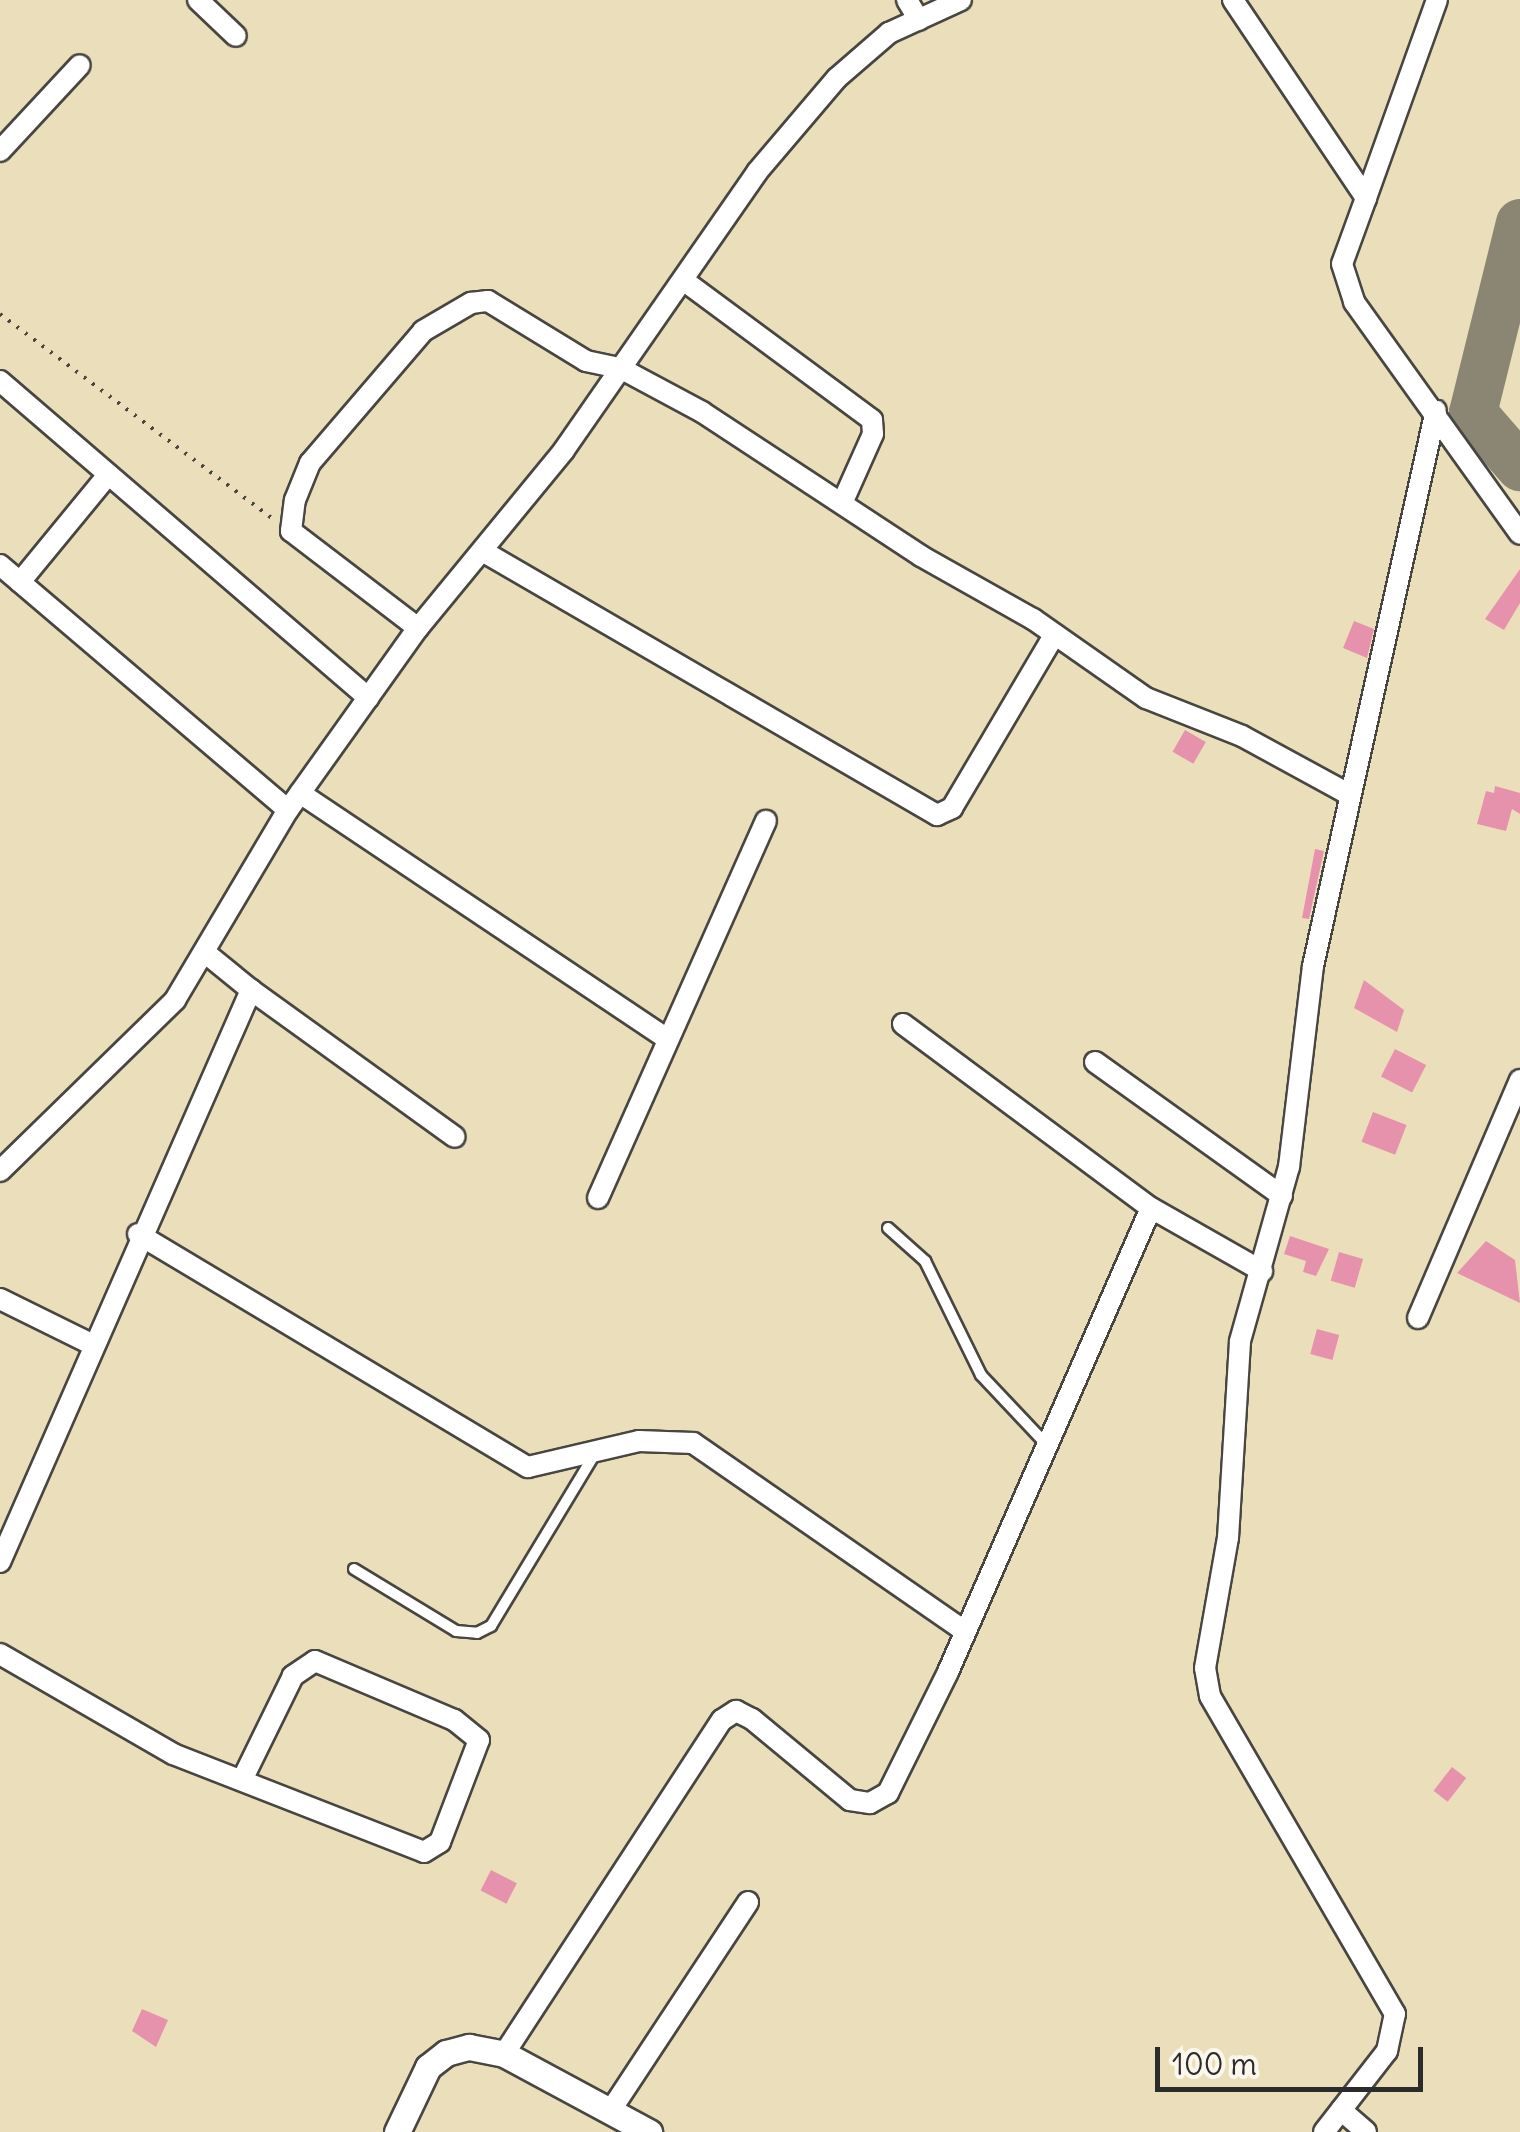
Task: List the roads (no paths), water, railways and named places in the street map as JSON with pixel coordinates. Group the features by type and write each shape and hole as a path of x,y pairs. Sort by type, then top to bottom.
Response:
{"street":[{"path":"198,0 236,36"},
{"path":"907,0 919,20"},
{"path":"0,1171 129,1050 208,954 294,802 418,628 484,552 620,368 757,172 837,78 889,32 962,0"},
{"path":"1234,0 1366,198"},
{"path":"1437,0 1366,198 1342,278 1366,324 1436,410 1520,534"},
{"path":"0,150 80,65"},
{"path":"684,280 872,420 873,434 843,500"},
{"path":"418,628 291,532 310,464 423,331 449,313 488,302 586,361 620,368 843,500 1146,698 1242,736 1350,795"},
{"path":"0,381 368,698"},
{"path":"1324,2132 1387,2051 1395,2014 1206,1682 1235,1474 1240,1341 1282,1196 1298,1122 1313,966 1436,410"},
{"path":"20,582 108,475"},
{"path":"484,552 937,815 952,808 1053,637"},
{"path":"0,565 294,802 667,1039"},
{"path":"598,1198 766,821"},
{"path":"208,954 251,990 455,1137"},
{"path":"0,1562 138,1234 251,990"},
{"path":"903,1024 1151,1208 1262,1271"},
{"path":"1095,1062 1282,1196"},
{"path":"1418,1318 1520,1080"},
{"path":"504,2054 722,1720 736,1711 752,1719 850,1800 870,1803 888,1793 965,1632 1151,1208"},
{"path":"138,1234 508,1460 544,1467 639,1441 693,1443 965,1632"},
{"path":"0,1299 93,1345"},
{"path":"0,1654 172,1754 424,1852 440,1842 479,1740 464,1725 315,1662 293,1676 242,1780"},
{"path":"611,2110 748,1902"},
{"path":"397,2132 436,2060 469,2047 504,2054 649,2132"},
{"path":"1342,2110 1366,2132"}],"lane":[{"path":"888,1228 925,1260 982,1375 1046,1444"},
{"path":"354,1569 456,1631 477,1633 491,1626 596,1451"}]}
